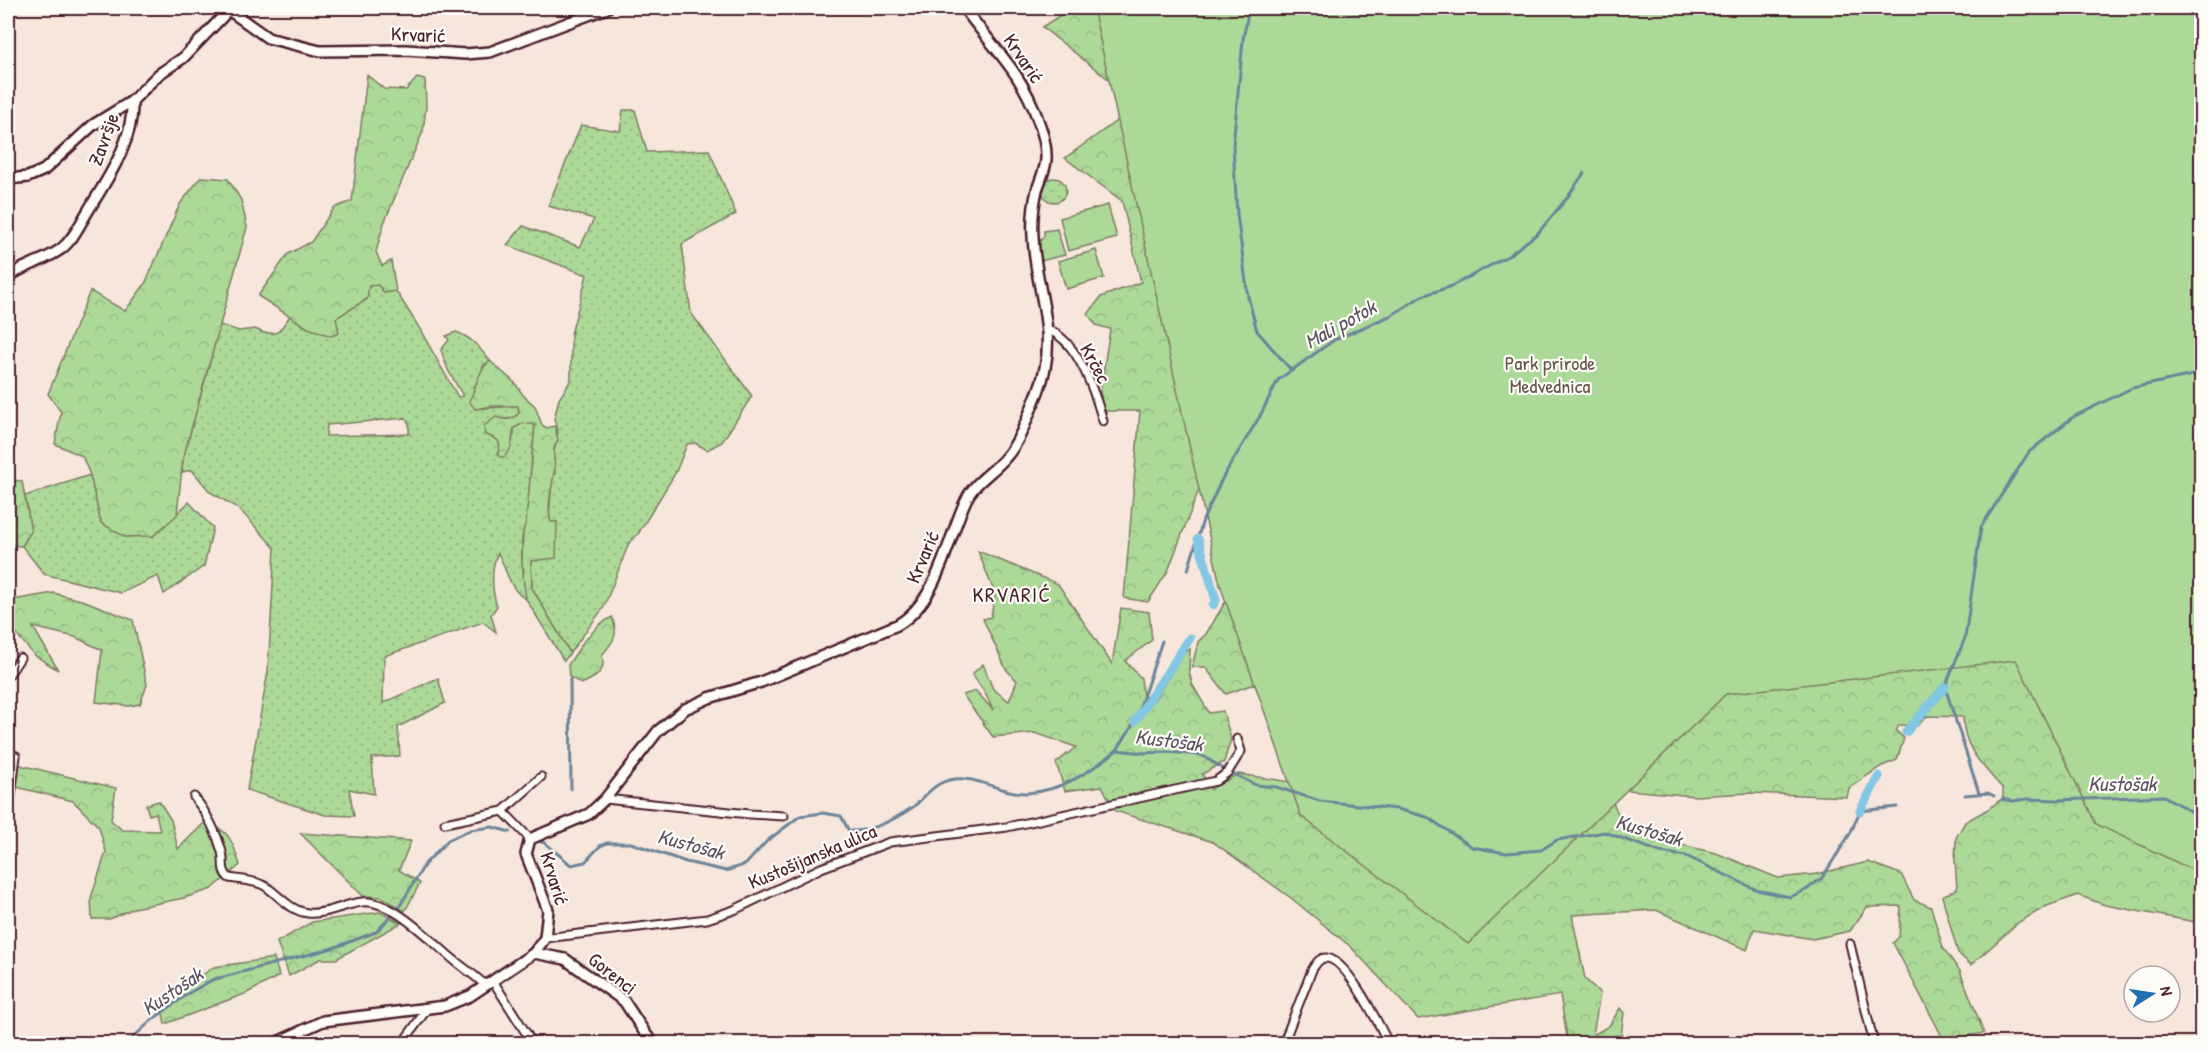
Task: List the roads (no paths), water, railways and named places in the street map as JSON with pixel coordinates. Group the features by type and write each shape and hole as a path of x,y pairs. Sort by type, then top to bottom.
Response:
{"street":[{"name":"Krvarić","path":"229,8 268,38 320,51 406,50 465,54 490,52 607,8"},
{"name":"Završje","path":"8,277 60,250 76,231 116,164 133,116 132,100 159,74 183,58 229,8"},
{"name":"Krvarić","path":"544,938 548,910 526,854 530,838 589,814 605,799 658,731 685,710 709,698 761,682 909,618 931,587 969,494 1005,459 1016,443 1046,369 1048,330 1032,233 1036,194 1046,162 1046,146 1026,87 985,33 972,21 965,8"},
{"path":"8,179 28,177 44,170 93,125 132,100"},
{"name":"Krčec","path":"1048,330 1056,333 1067,343 1078,361 1094,391 1103,421"},
{"path":"8,676 20,658"},
{"name":"Kustošijanska ulica","path":"544,938 707,919 734,909 820,868 890,842 1007,827 1216,782 1227,772 1241,751 1237,740"},
{"path":"8,753 16,756 8,819"},
{"path":"444,823 503,811 541,777"},
{"path":"194,796 203,808 224,854 222,867 229,878 259,884 298,910 308,913 323,912 363,902 375,903 391,910 490,983 533,1044"},
{"path":"605,799 784,816"},
{"path":"503,811 530,838"},
{"path":"273,1044 323,1021 348,1016 427,1009 457,1002 534,953 544,938"},
{"path":"1850,944 1874,1044"},
{"name":"Gorenci","path":"534,953 566,959 624,1001 647,1036 655,1044"},
{"path":"1283,1044 1312,970 1319,960 1324,958 1333,960 1361,993 1389,1044"},
{"path":"402,1044 427,1009"}],"waterway":[{"path":"1249,8 1243,40 1233,146 1237,214 1248,297 1257,331 1292,371"},
{"name":"Mali potok","path":"1188,570 1203,520 1223,477 1260,416 1278,380 1334,340 1392,315 1422,296 1452,286 1508,256 1538,233 1584,173"},
{"path":"1979,793 1945,687 1965,638 1981,527 2029,452 2073,417 2132,388 2202,373"},
{"path":"1198,539 1216,600 1213,605"},
{"path":"1135,721 1190,638"},
{"name":"Mali potok","path":"1117,750 1135,721 1162,641"},
{"path":"570,679 571,789"},
{"path":"1906,732 1945,687"},
{"name":"Kustošak","path":"541,842 571,865 585,862 600,846 607,843 631,843 686,862 726,871 746,864 767,841 800,816 823,813 841,816 849,831 866,830 898,816 913,807 937,785 952,779 973,780 1005,790 1027,793 1052,788 1075,779 1117,750 1143,753 1167,752 1201,755 1256,785 1276,787 1320,801 1397,809 1427,817 1472,847 1506,853 1541,850 1557,840 1605,832 1660,852 1686,856 1757,890 1790,897 1806,890 1822,878 1850,834 1860,811 1897,807"},
{"path":"1860,811 1879,776"},
{"name":"Kustošak","path":"1965,795 1988,793 1994,796"},
{"name":"Kustošak","path":"2002,799 2013,801 2164,796 2193,813 2202,811"},
{"name":"Kustošak","path":"126,1044 152,1020 189,993 212,980 333,948 376,932 398,909 425,864 448,840 470,830 492,827 510,832"}],"district":[{"name":"KRVARIĆ","path":"1012,594"}],"park label":[{"name":"Park prirode Medvednica","path":"1550,374"}]}
